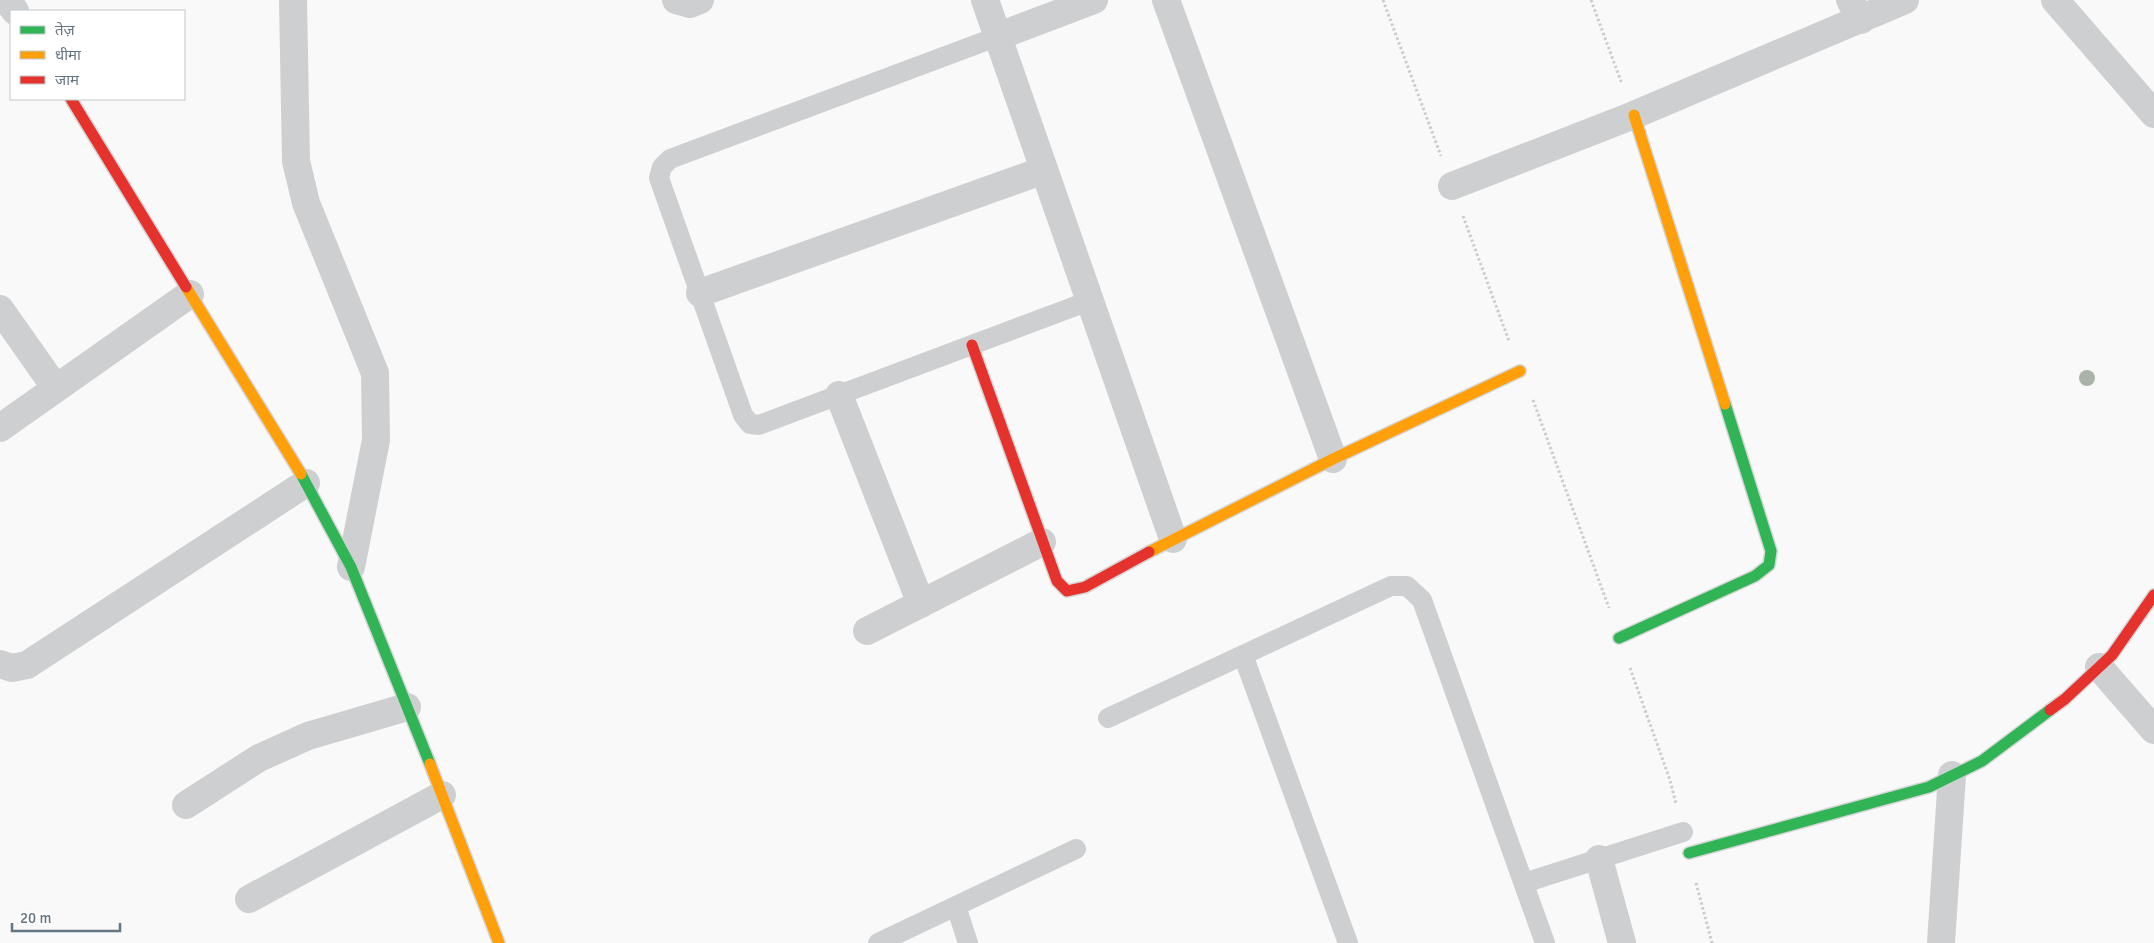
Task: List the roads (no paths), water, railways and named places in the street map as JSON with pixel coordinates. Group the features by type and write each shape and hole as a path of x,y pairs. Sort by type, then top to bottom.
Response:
{"street":[{"path":"293,0 296,161 306,203 375,373 376,440 351,567"},
{"path":"676,0 690,4 700,0"},
{"path":"985,0 1173,539"},
{"path":"999,36 1094,0"},
{"path":"1166,0 1333,459"},
{"path":"1452,186 1634,115 1855,10 1905,0"},
{"path":"2055,0 2154,114"},
{"path":"72,100 306,483 351,567 499,943"},
{"path":"1620,638 1756,576 1769,565 1772,551 1634,115"},
{"path":"700,293 1044,170"},
{"path":"0,428 190,294"},
{"path":"0,309 56,387"},
{"path":"972,345 1057,581 1067,591 1085,587 1173,539 1333,459 1520,371"},
{"path":"839,395 921,604"},
{"path":"0,664 12,668 27,666 306,483"},
{"path":"867,631 1042,542"},
{"path":"1689,853 1928,787 1982,761 2065,699 2112,655 2154,596"},
{"path":"2099,667 2154,730"},
{"path":"186,805 259,758 308,736 407,707"},
{"path":"1941,943 1952,775"},
{"path":"249,899 442,795"},
{"path":"1599,859 1622,943"}],"lane":[{"path":"999,36 670,159 662,167 659,178 743,415 750,424 759,425 1089,301"},
{"path":"1108,718 1391,586 1407,586 1422,600 1545,943"},
{"path":"1243,655 1348,943"},
{"path":"1524,883 1683,832"},
{"path":"878,943 1076,848"},
{"path":"956,906 968,943"}]}
